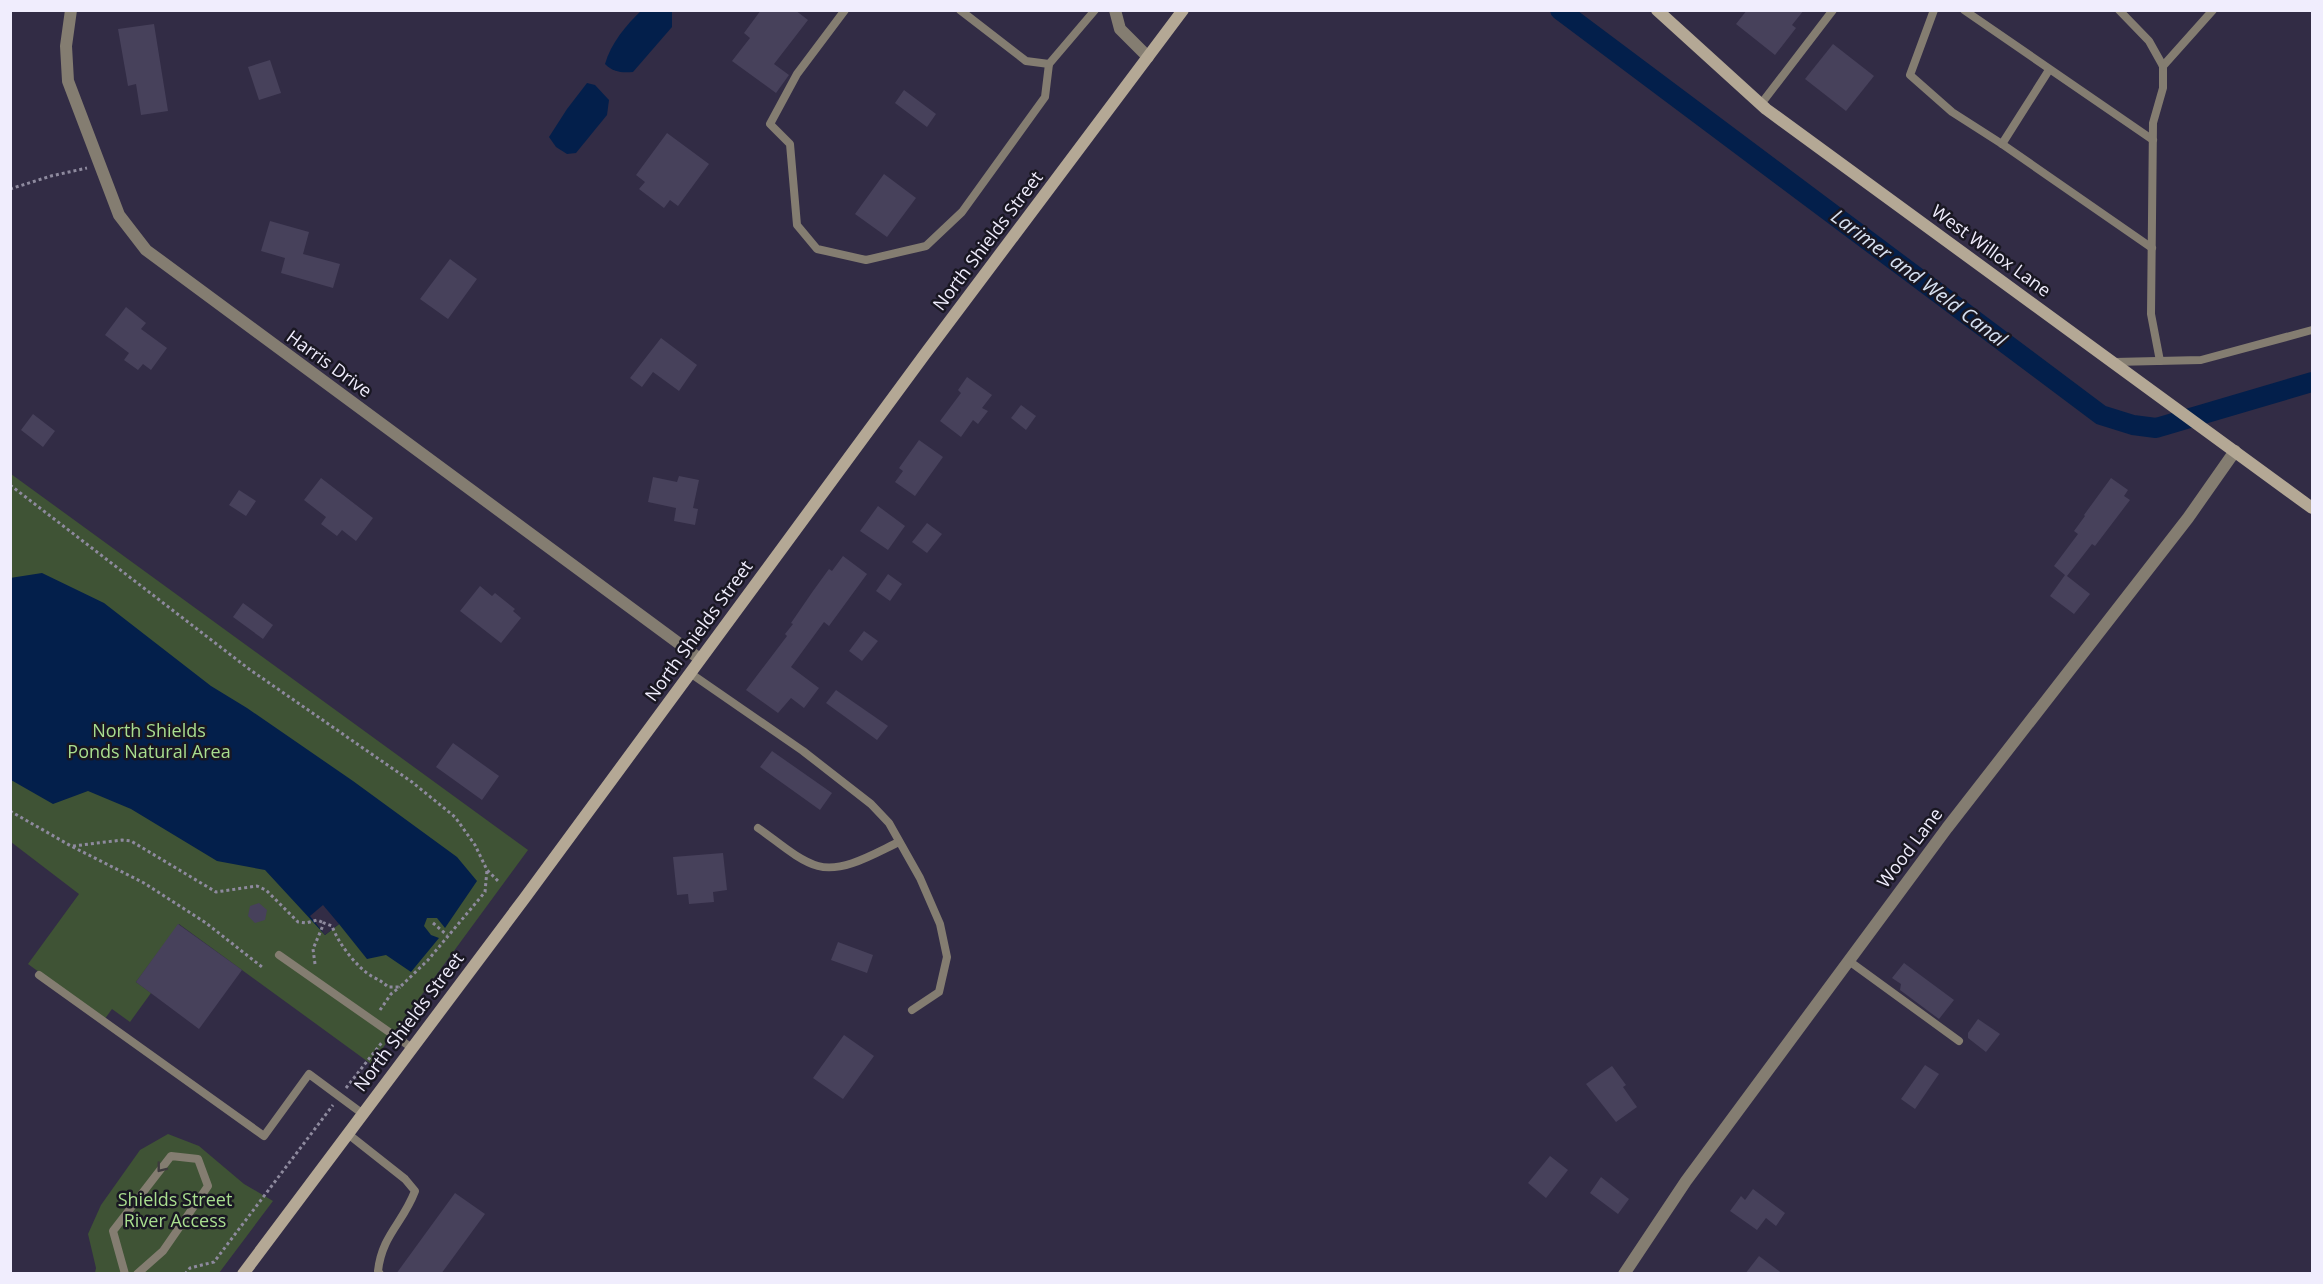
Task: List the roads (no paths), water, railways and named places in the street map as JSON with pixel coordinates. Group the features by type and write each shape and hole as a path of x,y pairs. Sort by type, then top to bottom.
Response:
{"main road":[{"name":"North Shields Street","path":"243,1274 1183,10"},
{"name":"West Willox Lane","path":"1657,10 1761,104 2313,508"}],"street":[{"name":"Harris Drive","path":"70,10 66,46 68,81 119,214 146,250 700,659"},
{"path":"1115,10 1120,29 1148,57"},
{"name":"Wood Lane","path":"1624,1274 1686,1181 1954,819 2188,518 2235,451"}],"lane":[{"path":"845,10 797,74 770,124 790,144 797,225 817,249 866,260 926,246 962,212 1045,97 1049,64 1095,10"},
{"path":"960,10 1026,61 1049,64"},
{"path":"1761,104 1833,10"},
{"path":"1934,10 1910,75 1952,112 2152,248"},
{"path":"1964,10 2153,140"},
{"path":"2119,10 2148,41 2163,66 2163,87 2153,123 2151,314 2160,361"},
{"path":"2163,66 2213,10"},
{"path":"2002,144 2049,70"},
{"path":"2113,362 2201,360 2313,330"},
{"path":"690,673 803,751 871,804 889,823 920,878 939,924 947,957 939,992 912,1010"},
{"path":"758,828 806,860 818,866 831,868 853,862 899,842"},
{"path":"279,955 412,1048"},
{"path":"1849,961 1959,1041"},
{"path":"39,975 264,1136 309,1074 363,1114"},
{"path":"348,1134 405,1179 415,1191 411,1203 380,1253 378,1271 381,1274"},
{"path":"125,1274 113,1231 171,1156 198,1159 207,1186 163,1251 137,1274"}],"water":[{"path":"642,10 672,11 672,27 633,72 611,69 605,64 611,49 625,28"},
{"path":"587,83 595,85 609,100 607,115 576,153 567,154 556,147 549,137"},
{"path":"42,573 104,603 211,686 353,781 457,857 477,881 445,928 437,918 427,918 424,926 431,935 439,938 411,972 386,955 367,959 339,924 325,935 265,870 217,861 131,809 88,791 53,804 11,780 10,578"}],"waterway":[{"name":"Larimer and Weld Canal","path":"1560,10 2101,415 2133,425 2156,428 2312,382"}],"park label":[{"name":"North Shields Ponds Natural Area","path":"149,741"},
{"name":"Shields Street River Access","path":"175,1210"}]}
